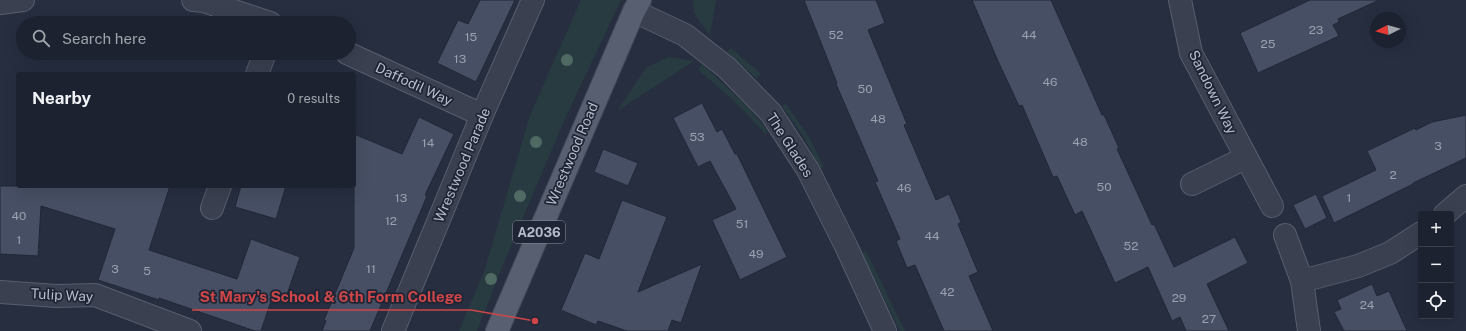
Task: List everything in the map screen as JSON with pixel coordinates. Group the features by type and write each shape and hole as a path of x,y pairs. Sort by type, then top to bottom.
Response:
{"main road":[{"name":"Wrestwood Road","path":"497,331 637,6"}],"street":[{"path":"0,3 23,0"},
{"path":"193,0 204,1 249,16"},
{"name":"Wrestwood Parade","path":"393,331 482,115 533,0"},
{"name":"Sandown Way","path":"1180,0 1192,53 1272,206"},
{"name":"The Glades","path":"637,6 685,35 727,68 771,113 808,170 846,246 885,331"},
{"name":"Daffodil Way","path":"356,57 482,115"},
{"path":"259,72 263,60"},
{"path":"1192,184 1246,158"},
{"path":"212,208 219,188"},
{"path":"1448,211 1466,196"},
{"path":"1285,235 1302,281 1309,331"},
{"path":"1302,281 1358,266 1390,253 1418,235"},
{"name":"Tulip Way","path":"0,292 56,296 95,295 190,331"}],"shaded area":[{"path":"581,0 621,0 564,121 500,272 477,331 459,331 485,269 530,115"},
{"path":"693,0 716,0 710,36 694,13"},
{"path":"731,48 761,74 757,79 727,52"},
{"path":"669,57 694,61 617,111 646,68"},
{"path":"702,64 747,106 768,131 765,134 733,100 698,70"},
{"path":"786,104 809,137 824,167 820,168 805,139 782,106"},
{"path":"866,251 905,331 900,331 862,253"}],"building":[{"path":"480,0 515,0 476,82 437,63 458,20 468,24"},
{"path":"804,0 876,0 885,23 868,30 907,124 904,125 936,200 949,194 961,222 958,224 978,272 969,276 993,331 944,331 915,265 907,268 896,241 900,239 875,182 878,181 836,84 837,83"},
{"path":"972,0 1051,0 1102,115 1104,115 1119,148 1117,149 1152,225 1154,224 1174,267 1235,237 1248,263 1207,284 1229,331 1186,331 1180,317 1172,321 1148,267 1115,283 1082,211 1075,215 1057,176 1053,177 1022,105 1019,106"},
{"path":"1310,0 1379,0 1338,19 1339,22 1333,25 1339,36 1258,73 1240,33"},
{"path":"702,103 717,132 722,129 735,154 737,154 787,257 740,280 712,220 736,209 710,161 698,167 673,118"},
{"path":"1466,115 1466,158 1334,223 1322,196 1376,170 1367,151 1415,128 1416,130 1432,122"},
{"path":"419,117 454,134 425,195 427,196 370,331 322,331 326,321 324,320 354,248 356,135 402,154"},
{"path":"603,149 638,163 628,186 594,172"},
{"path":"0,186 16,186 16,188 169,188 149,250 237,279 251,239 300,257 284,303 272,298 261,331 255,331 159,298 159,300 98,280 115,229 41,206 38,256 0,254"},
{"path":"240,188 285,188 276,219 235,207"},
{"path":"1316,194 1327,218 1305,229 1293,205"},
{"path":"622,200 667,217 638,292 702,264 681,323 672,320 668,331 627,331 598,321 596,325 561,310 585,253 599,259"},
{"path":"1372,284 1377,296 1389,291 1407,331 1344,331 1334,312 1341,309 1337,300"}],"place":[{"name":"St Mary's School & 6th Form College","path":"535,321"}]}
